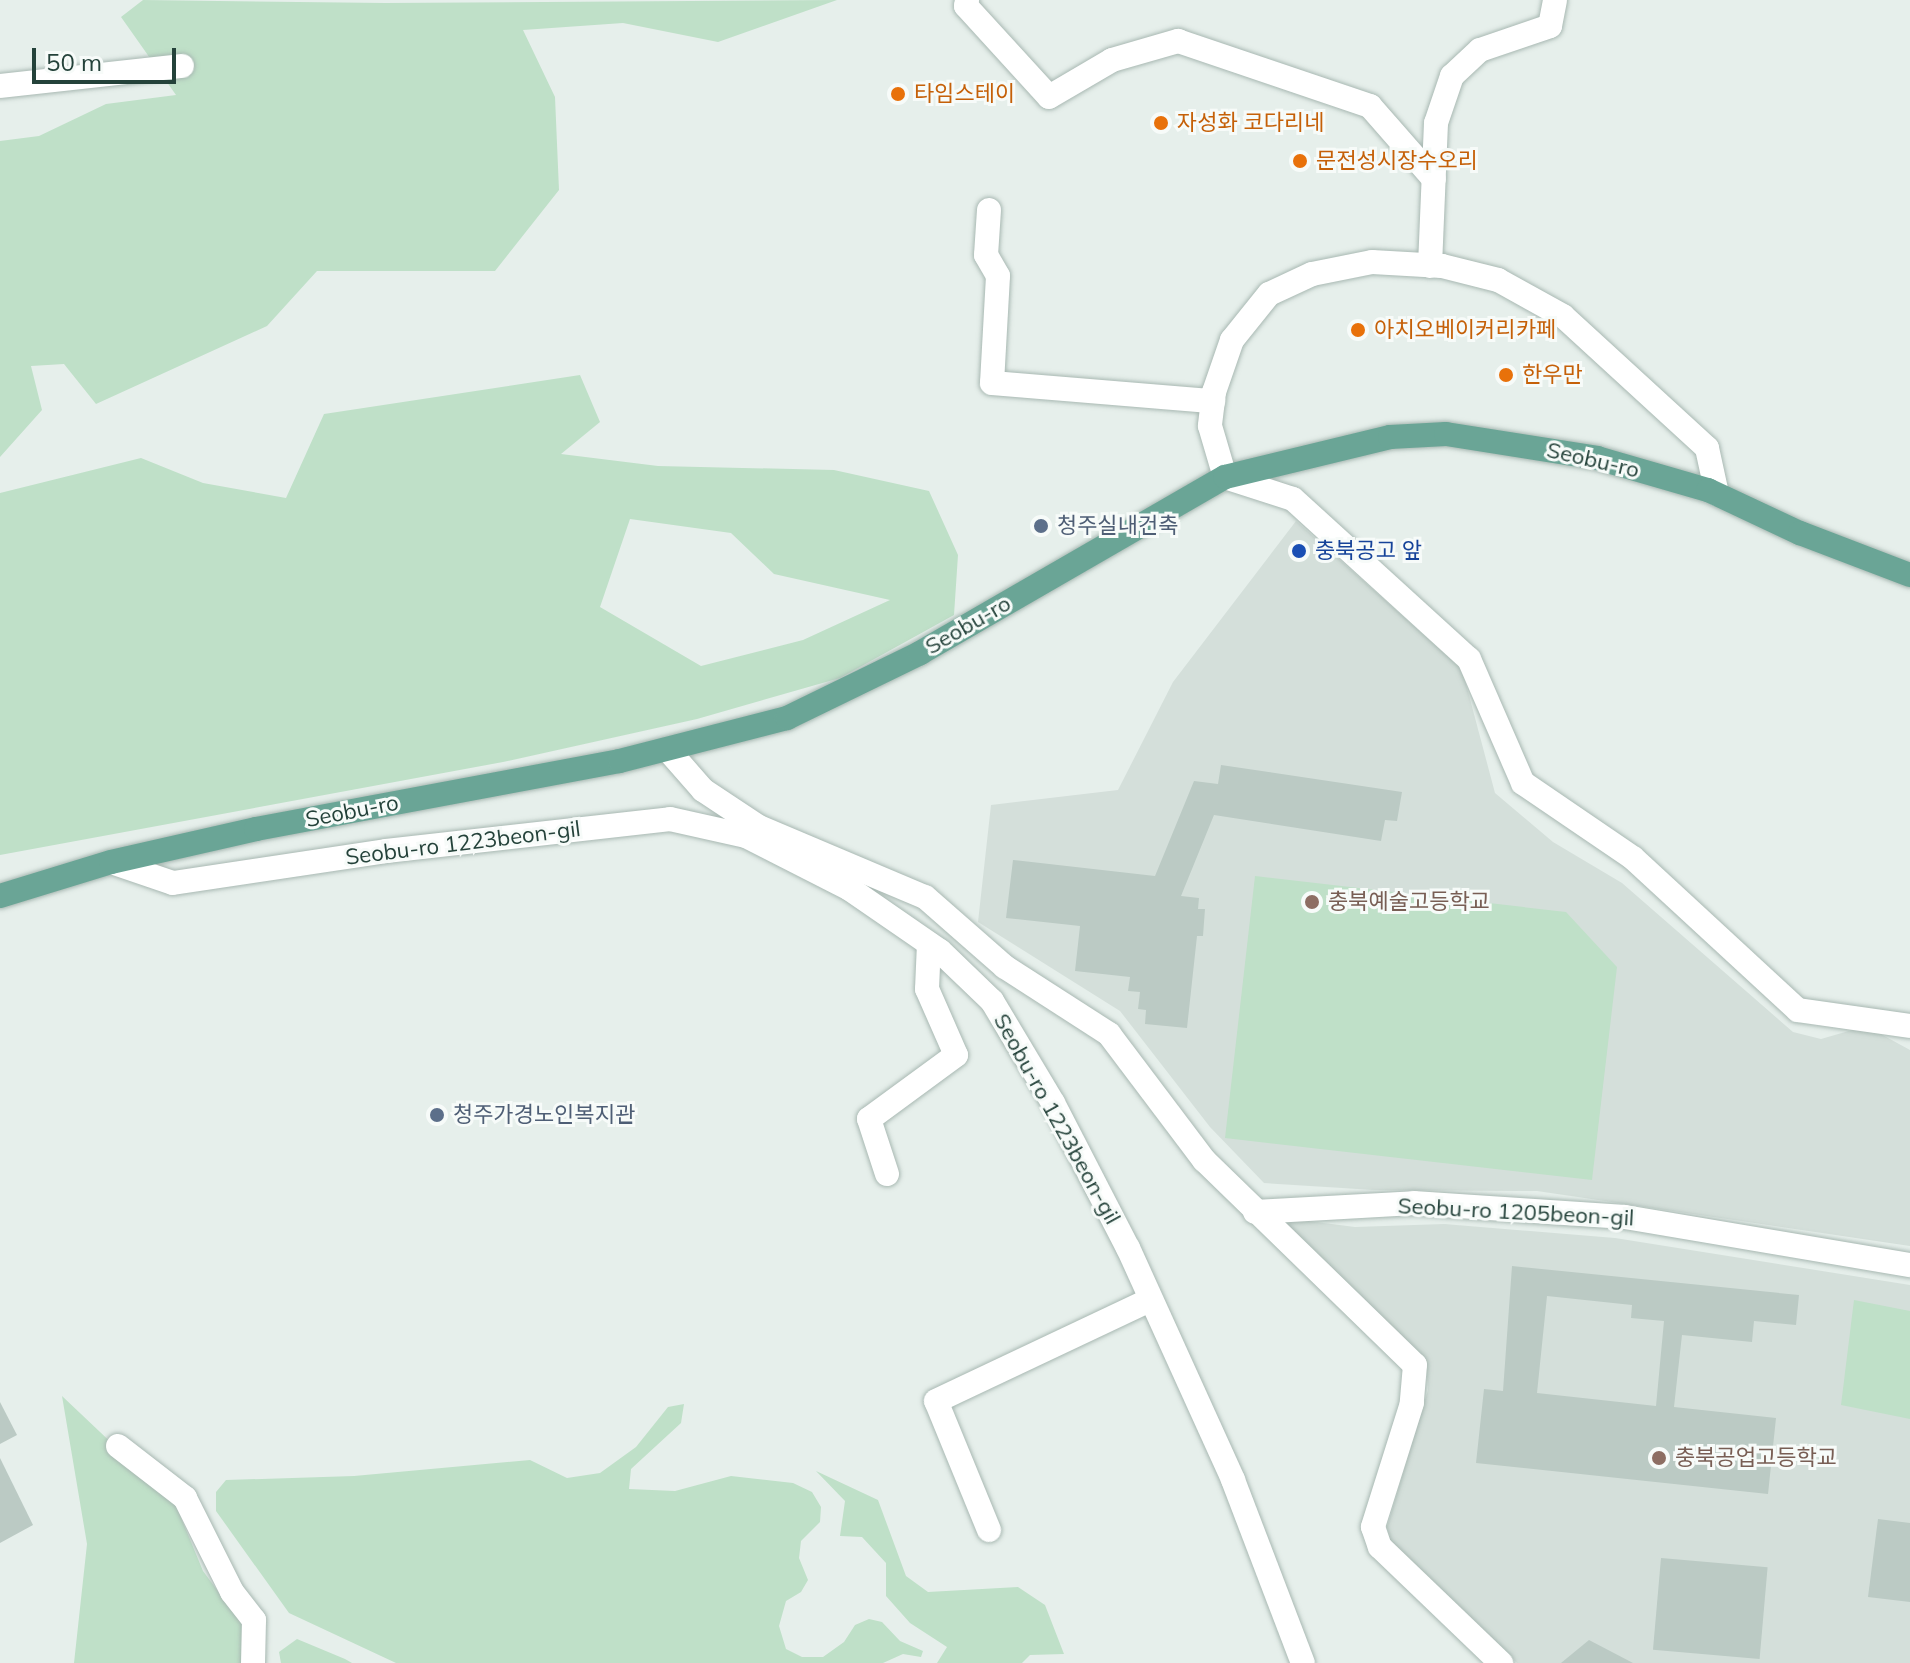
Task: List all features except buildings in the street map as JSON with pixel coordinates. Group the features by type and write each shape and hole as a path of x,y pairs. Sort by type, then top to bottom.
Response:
{"main road":[{"name":"Seobu-ro","path":"0,896 111,862 668,750 787,718 846,691 1225,477 1316,452 1390,437 1446,434 1597,458 1717,494 1910,575"}],"street":[{"path":"967,0 966,6 1049,97 1112,60 1178,41 1370,106 1434,179"},
{"path":"1430,266 1436,123 1452,76 1480,50 1550,26 1555,0"},
{"path":"0,86 182,66"},
{"path":"989,210 986,255 998,276 992,383 1213,401"},
{"path":"1717,494 1707,448 1563,316 1498,280 1430,266 1372,262 1312,274 1269,294 1232,340 1213,401 1210,426 1225,477 1293,499 1469,659 1523,783 1633,858 1782,999 1798,1010 1822,1016 1855,1014 1910,1026"},
{"path":"668,750 703,790 759,827 852,877 925,897 1005,967 1109,1034 1204,1160 1415,1365 1415,1393 1373,1527 1380,1547 1501,1663"},
{"name":"Seobu-ro 1223beon-gil","path":"111,862 173,883 386,851 670,819 746,836 852,877 992,1001 1053,1103 1150,1300 1233,1480 1303,1663"},
{"path":"887,1174 869,1119 956,1055 927,989 929,944"},
{"name":"Seobu-ro 1205beon-gil","path":"1255,1212 1414,1203 1625,1217 1910,1265"},
{"path":"989,1530 936,1401 1150,1300"},
{"path":"118,1446 185,1498 232,1592 254,1620 253,1663"}],"shaded area":[{"name":"충북예술고등학교","path":"1296,521 1462,669 1495,793 1553,842 1622,883 1793,1032 1821,1039 1866,1026 1910,1050 1910,1246 1537,1191 1374,1190 1264,1183 1210,1127 1120,1011 978,922 991,805 1118,790 1173,682"},
{"name":"충북공업고등학교","path":"1292,1219 1355,1227 1444,1224 1615,1238 1910,1285 1910,1663 1517,1663 1390,1541 1387,1527 1428,1390 1426,1362 1282,1224"}],"green space":[{"path":"143,0 385,3 837,0 718,42 623,23 523,30 555,97 559,190 495,271 317,271 267,326 96,404 64,364 31,366 42,410 0,457 0,141 39,136 106,104 176,95 121,17"},
{"path":"580,375 600,422 561,454 658,466 834,470 929,491 958,555 954,615 840,678 697,719 503,762 0,855 0,493 141,458 203,483 286,498 324,414","holes":["630,519 731,533 774,574 890,600 803,640 701,666 600,607"]},
{"path":"1255,876 1566,912 1617,967 1592,1180 1225,1138"},
{"path":"1854,1300 1910,1311 1910,1419 1841,1405"},
{"path":"62,1396 175,1503 203,1571 245,1628 242,1663 74,1663 87,1544"},
{"path":"684,1404 681,1423 631,1469 629,1489 675,1491 731,1476 793,1483 812,1492 821,1507 820,1522 801,1541 799,1558 808,1580 801,1592 786,1601 779,1626 786,1649 802,1657 823,1657 844,1642 855,1625 869,1619 882,1622 900,1641 923,1651 921,1657 903,1654 883,1663 396,1663 289,1613 216,1511 216,1492 226,1480 354,1476 530,1460 567,1478 600,1473 636,1447 668,1407"},
{"path":"816,1471 878,1500 906,1576 928,1592 1018,1587 1045,1605 1064,1654 1030,1655 1022,1663 937,1663 947,1647 910,1623 886,1596 886,1563 862,1537 840,1536 845,1501"},
{"path":"297,1639 352,1663 281,1663 279,1652"}],"place":[{"name":"타임스테이","path":"898,94"},
{"name":"자성화 코다리네","path":"1161,123"},
{"name":"문전성시장수오리","path":"1300,161"},
{"name":"아치오베이커리카페","path":"1358,330"},
{"name":"한우만","path":"1506,375"},
{"name":"청주실내건축","path":"1041,526"},
{"name":"충북공고 앞","path":"1299,551"},
{"name":"충북예술고등학교","path":"1312,902"},
{"name":"청주가경노인복지관","path":"437,1115"},
{"name":"충북공업고등학교","path":"1659,1458"}]}
